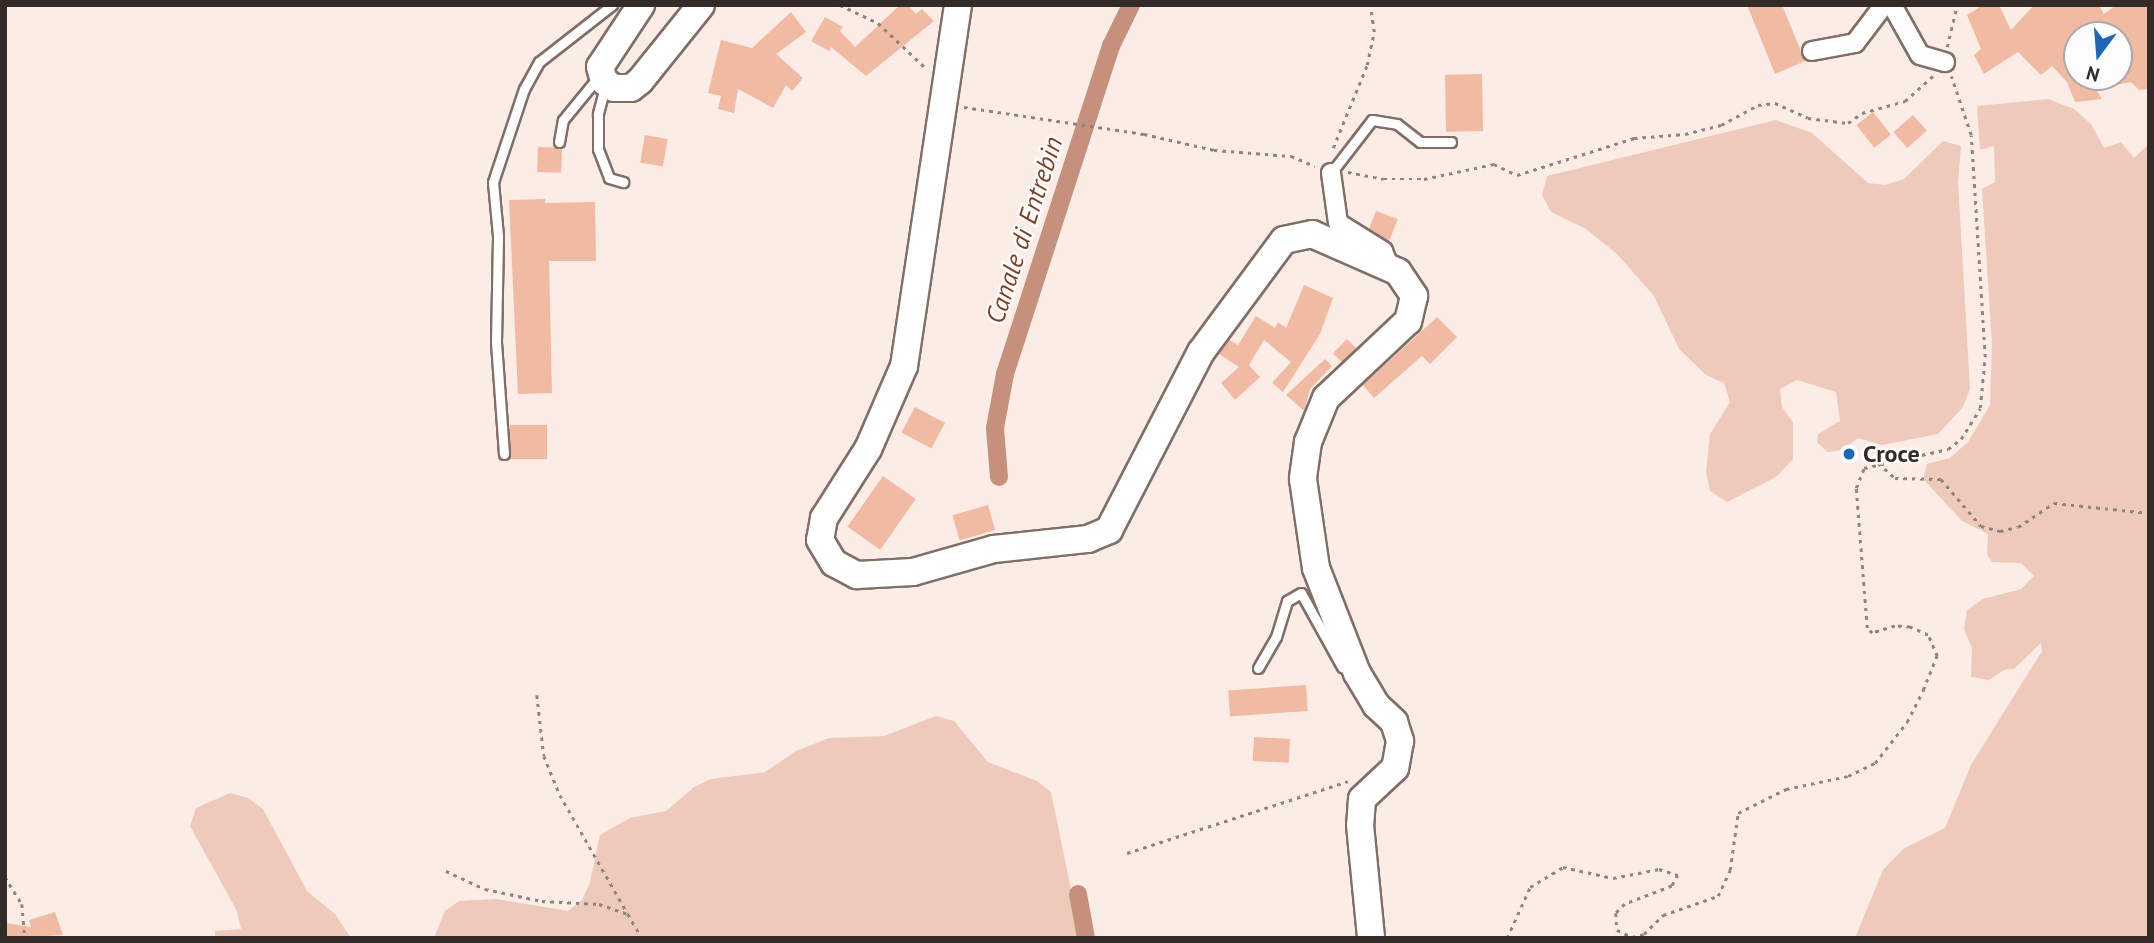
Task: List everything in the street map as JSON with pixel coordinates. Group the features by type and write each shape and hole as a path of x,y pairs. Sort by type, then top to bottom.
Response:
{"street":[{"path":"641,5 603,60 604,80 623,89 640,81 701,5"},
{"path":"958,5 942,94 904,366 868,449 824,518 820,540 834,563 857,575 913,572 994,550 1087,539 1109,530 1200,352 1284,240 1312,234 1390,268"},
{"path":"1812,51 1855,43 1884,5"},
{"path":"1892,5 1920,55 1945,62"},
{"path":"1331,173 1338,223 1383,251 1390,268 1414,296 1408,321 1326,398 1308,442 1303,480 1316,568 1357,673 1385,714 1394,722 1400,741 1395,768 1362,799 1360,825 1371,938"}],"lane":[{"path":"504,454 496,342 498,236 494,182 524,89 539,62 612,5"},
{"path":"559,142 563,120 604,80"},
{"path":"604,80 597,114 598,149 609,178 623,182"},
{"path":"1331,173 1372,120 1397,124 1420,142 1451,142"},
{"path":"1258,668 1276,637 1287,601 1301,593 1355,694 1368,711 1385,714"}],"path":[{"path":"841,5 888,31 930,71 942,94 962,107 1080,124 1214,150 1291,156 1331,173 1424,179 1494,164 1517,175 1634,138 1685,134 1721,125 1758,105 1775,103 1808,118 1849,123 1862,113 1905,102 1945,62"},
{"path":"1331,173 1333,149 1367,65 1374,32 1370,5"},
{"path":"1507,938 1530,887 1546,874 1563,867 1613,878 1668,869 1678,875 1672,886 1625,904 1616,913 1617,930 1632,937 1644,934 1663,915 1718,896 1730,870 1738,813 1786,789 1848,776 1875,763 1892,744 1937,656 1928,635 1910,627 1895,625 1872,633 1867,628 1856,488 1857,475 1878,463 1917,459 1948,450 1973,422 1984,386 1971,135 1945,62 1957,5"},
{"path":"1878,463 1895,478 1941,479 1980,526 2000,531 2018,527 2042,507 2054,503 2149,513"},
{"path":"537,695 544,756 556,785 642,938"},
{"path":"1127,853 1356,778"},
{"path":"446,872 485,889 542,901 599,904 628,914"},
{"path":"5,877 22,904 25,938"}],"shaded area":[{"path":"2048,99 2074,109 2091,124 2104,148 2121,142 2134,158 2149,144 2149,938 1855,938 1883,870 1903,849 1945,828 1971,765 2042,651 2041,643 2014,669 2004,670 1989,680 1971,677 1972,648 1964,629 1967,610 1983,599 2021,589 2034,576 2021,563 1992,562 1987,554 1988,534 1962,521 1923,479 1927,464 1950,458 1968,442 1990,405 1992,344 1982,189 1995,182 1994,146 1980,150 1977,106"},
{"path":"1776,120 1812,133 1868,183 1885,185 1904,179 1943,141 1961,146 1958,182 1970,389 1963,407 1938,434 1882,445 1858,438 1843,450 1828,452 1817,442 1818,434 1840,421 1836,392 1797,380 1780,389 1782,407 1793,422 1793,459 1776,477 1727,502 1710,491 1706,472 1710,434 1730,402 1724,383 1706,375 1679,349 1654,296 1617,254 1586,229 1551,212 1542,195 1547,176"},
{"path":"936,716 954,721 988,762 1037,781 1051,792 1081,938 434,938 445,911 459,901 496,899 568,911 582,900 590,882 600,835 630,818 666,811 694,787 711,779 765,772 796,751 829,738 884,736"},
{"path":"230,793 248,798 263,809 307,891 335,914 351,938 215,938 215,931 241,929 237,911 190,826 196,808"}],"building":[{"path":"900,5 908,5 916,14 922,9 934,21 866,76 831,47 829,51 811,41 825,17 843,27 840,31 855,47"},
{"path":"1747,5 1782,5 1805,61 1775,74"},
{"path":"1983,5 1999,5 2011,30 2034,5 2099,5 2104,14 2116,5 2149,5 2149,89 2139,90 2133,84 2133,21 2063,21 2063,78 2052,66 2041,75 2018,52 1984,74 1974,55 1981,49 1967,15"},
{"path":"791,12 806,32 776,54 803,78 792,91 786,85 773,108 738,89 734,113 718,109 721,96 708,93 721,40 752,48"},
{"path":"1482,74 1483,131 1446,132 1445,75"},
{"path":"2071,91 2097,91 2102,99 2075,102"},
{"path":"1873,112 1891,135 1874,148 1856,125"},
{"path":"1913,115 1927,131 1907,148 1893,132"},
{"path":"645,135 668,139 663,167 640,163"},
{"path":"538,147 562,148 561,173 537,172"},
{"path":"545,199 545,203 595,202 596,261 549,261 552,393 518,394 509,200"},
{"path":"1376,211 1398,219 1389,241 1369,229"},
{"path":"1304,285 1333,298 1320,334 1283,392 1272,383 1291,362 1264,340 1249,365 1260,377 1235,400 1221,383 1239,367 1219,354 1229,340 1238,345 1256,316 1275,328 1278,322 1286,328"},
{"path":"1437,317 1457,337 1430,364 1422,356 1374,398 1363,385"},
{"path":"1347,339 1356,348 1342,362 1333,353"},
{"path":"1325,359 1332,366 1310,389 1304,411 1286,395"},
{"path":"915,407 945,423 931,449 901,433"},
{"path":"510,425 547,425 547,459 510,459"},
{"path":"883,476 916,499 880,550 847,527"},
{"path":"988,505 995,530 960,540 952,515"},
{"path":"1306,685 1308,711 1230,716 1228,690"},
{"path":"1254,737 1290,739 1289,763 1253,761"},
{"path":"55,912 63,935 5,938 5,923 31,927 29,920"}],"waterway":[{"name":"Canale di Entrebin","path":"999,477 995,428 1005,374 1111,46 1131,5"},
{"name":"Canale di Entrebin","path":"1078,894 1086,938"}],"place":[{"name":"Croce","path":"1849,454"}]}
